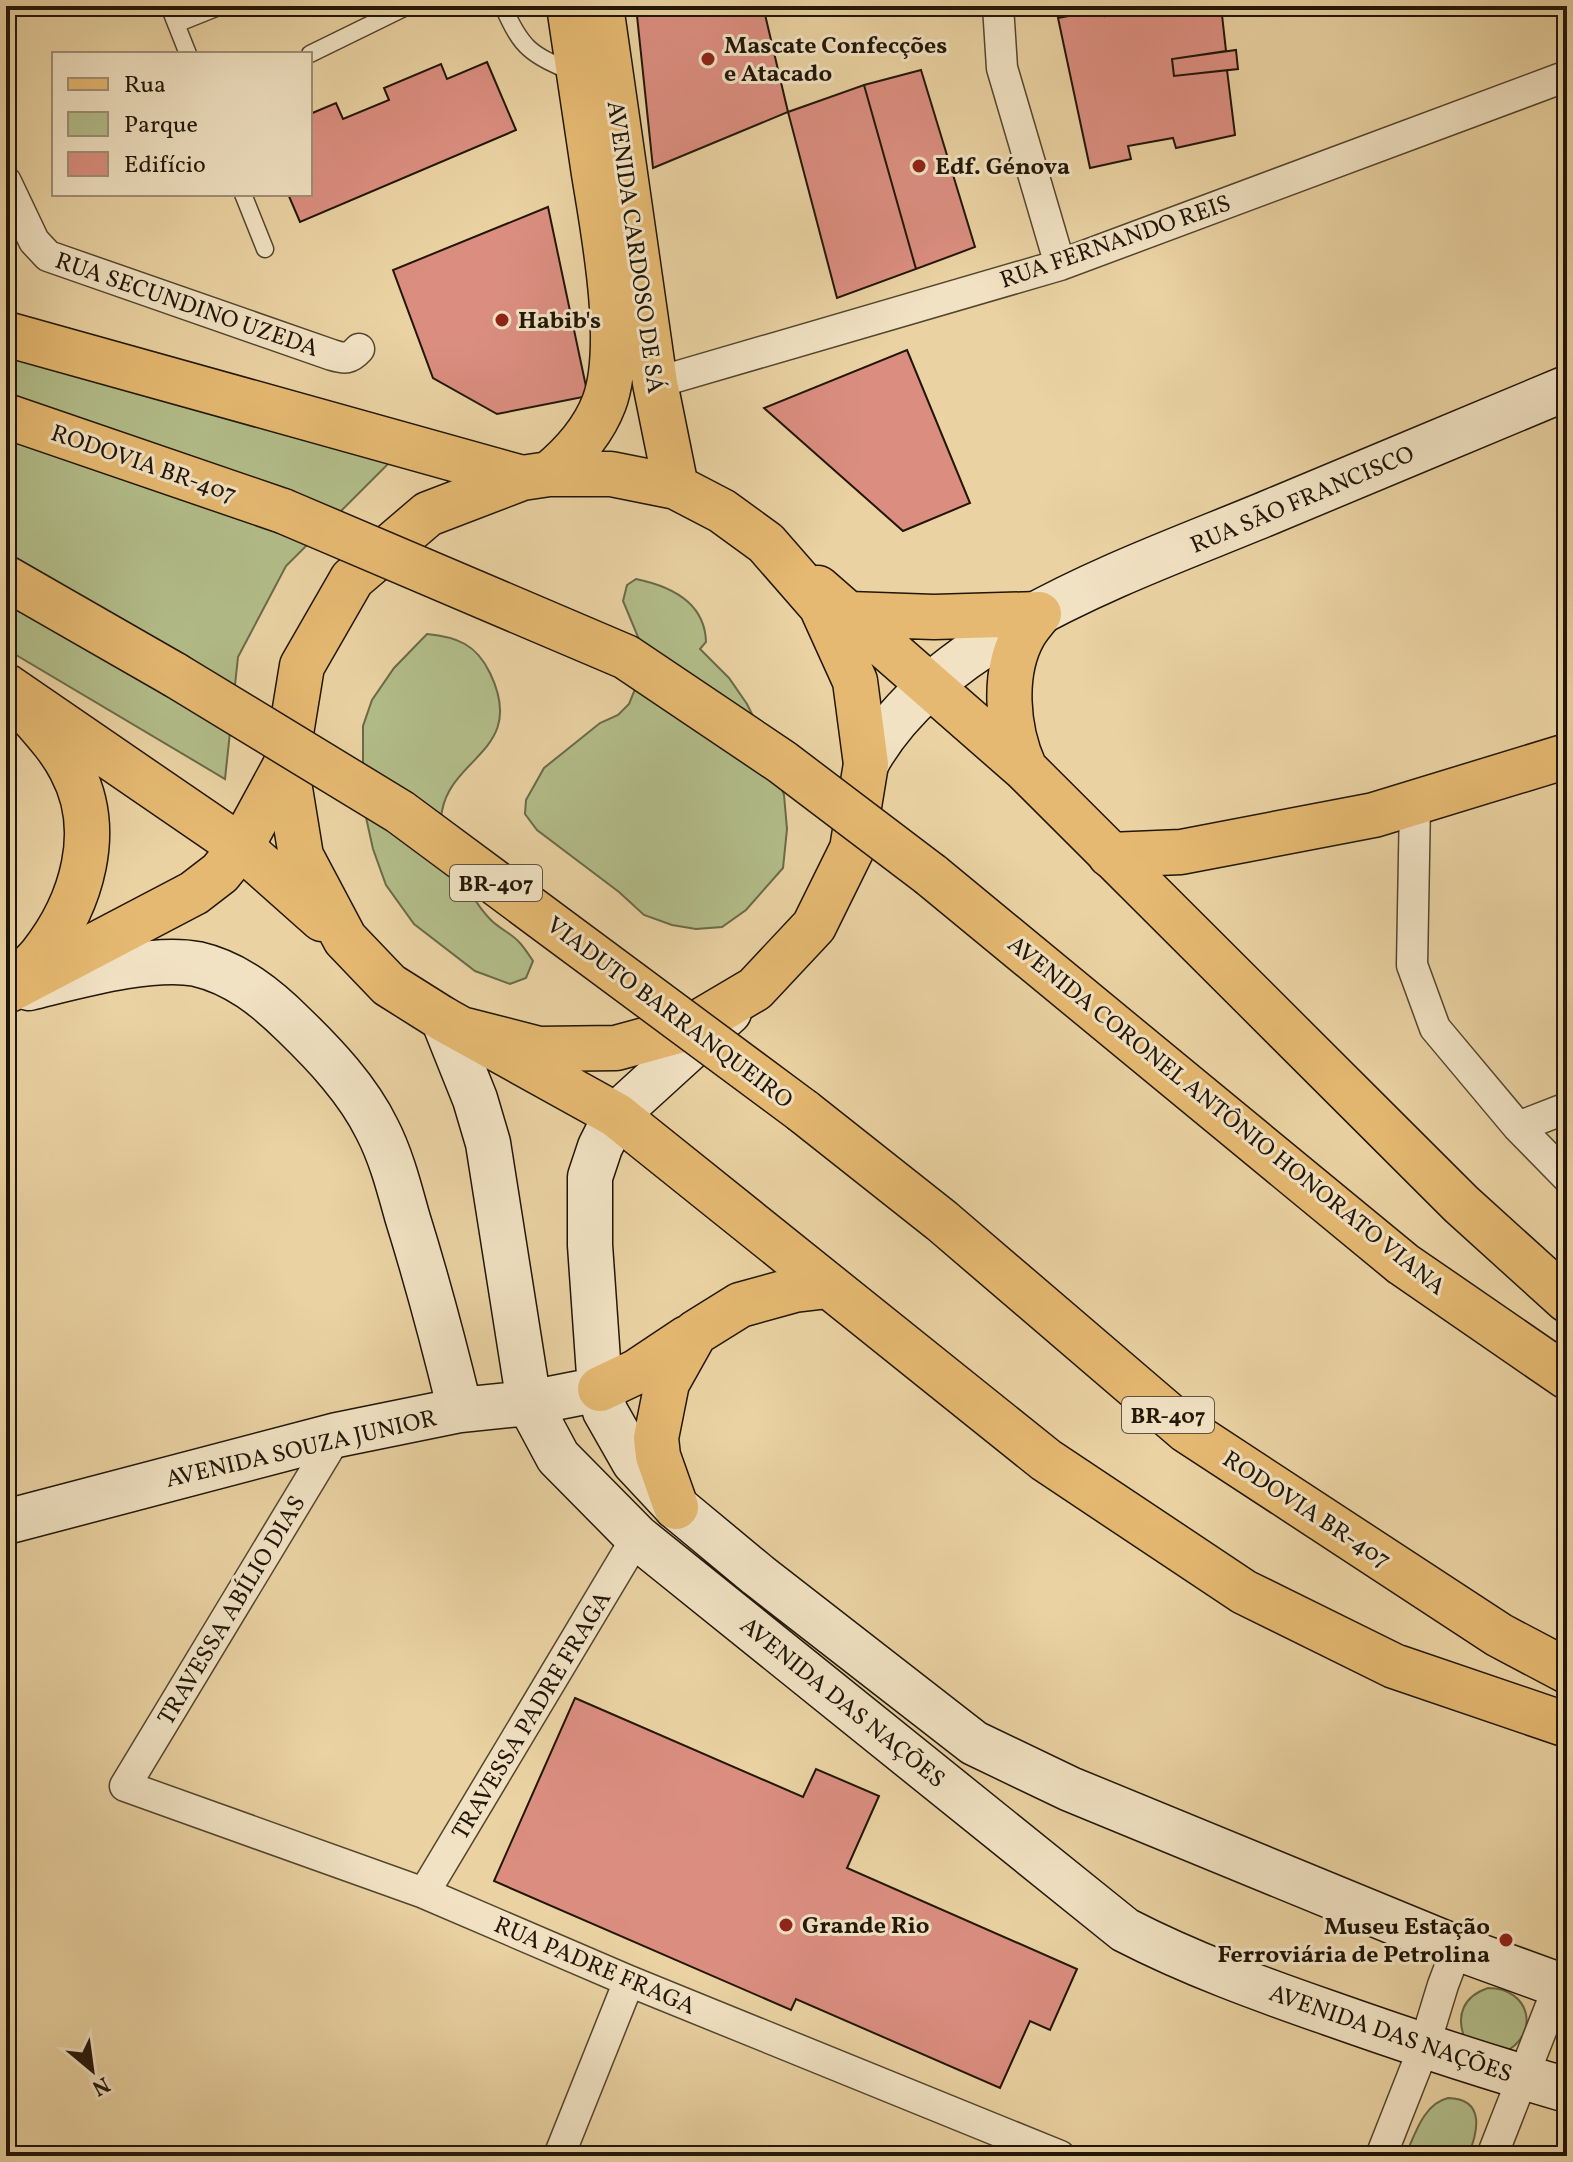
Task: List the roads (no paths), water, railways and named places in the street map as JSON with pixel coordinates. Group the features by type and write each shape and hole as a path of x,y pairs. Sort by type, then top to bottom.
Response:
{"main road":[{"name":"AVENIDA CARDOSO DE SÁ","path":"535,476 590,432 604,403 610,377 612,322 608,263 569,6"},
{"name":"AVENIDA CARDOSO DE SÁ","path":"601,6 655,383 676,487"},
{"path":"6,334 535,476 611,474 676,487 722,511 766,543 1025,769 1461,1204 1567,1300"},
{"name":"RUA SÃO FRANCISCO","path":"866,764 891,725 929,686 953,666 1039,614 1114,577 1567,388"},
{"name":"RODOVIA BR-407","path":"6,416 283,511 626,657 782,762 931,875"},
{"path":"345,939 301,856 286,764 302,666 352,579 428,514 535,476"},
{"path":"454,1025 539,1049 616,1048 689,1028 755,989 814,926 852,849 866,764 855,681 821,606 766,543"},
{"name":"VIADUTO BARRANQUEIRO","path":"6,578 175,675 400,812 803,1111"},
{"path":"849,614 934,617 1039,614"},
{"path":"1025,769 1012,733 1010,695 1018,651 1024,635 1039,614"},
{"path":"6,687 241,847 345,939 389,985 454,1025 616,1115 1046,1460 1244,1592 1394,1666 1567,1725"},
{"path":"6,687 53,741 73,771 86,813 88,850 79,886 62,924 41,956 6,992"},
{"path":"1110,855 1181,852 1374,815 1567,756"},
{"path":"6,992 194,893 220,873 241,847 286,764"},
{"name":"AVENIDA CORONEL ANTÔNIO HONORATO VIANA","path":"931,875 1403,1264 1567,1377"},
{"path":"6,992 155,963 196,964 237,979 271,1002 321,1051 352,1089 377,1129 433,1297 460,1410"},
{"name":"AVENIDA DAS NAÇÕES","path":"755,989 616,1115 590,1177 590,1245 600,1389 605,1411 634,1462 676,1507 758,1575 974,1743 1070,1789 1457,1948 1563,1986"},
{"name":"AVENIDA DAS NAÇÕES","path":"454,1025 488,1143 529,1403 558,1457 637,1537 1125,1930 1169,1953 1424,2047 1567,2090"},
{"name":"RODOVIA BR-407","path":"803,1111 942,1221 1186,1430 1499,1635 1567,1671"},
{"path":"600,1389 636,1372 740,1305 794,1290 828,1286"},
{"path":"676,1507 658,1456 656,1438 667,1383 695,1333"},
{"name":"AVENIDA SOUZA JUNIOR","path":"6,1522 337,1435 460,1410 529,1403 600,1389"},
{"path":"940,1780 974,1743"}],"street":[{"path":"998,6 1002,68 1060,265"},
{"name":"RUA FERNANDO REIS","path":"655,383 1060,265 1567,76"},
{"name":"RUA SECUNDINO UZEDA","path":"6,182 34,241 48,256 332,355 352,357 359,349"},
{"path":"1415,803 1412,965 1435,1028 1518,1127 1567,1177"},
{"path":"1518,1127 1567,1108"},
{"name":"TRAVESSA ABÍLIO DIAS","path":"125,1786 337,1435"},
{"name":"TRAVESSA PADRE FRAGA","path":"424,1893 637,1537"},
{"name":"RUA PADRE FRAGA","path":"125,1786 424,1893 629,1981 1060,2156"},
{"path":"1381,2156 1424,2047 1457,1948"},
{"path":"559,2156 629,1981"},
{"path":"1492,2156 1563,1986"}],"lane":[{"path":"169,6 187,52"},
{"path":"176,24 221,6"},
{"path":"312,53 408,6"},
{"path":"503,6 516,35 530,51 579,75"},
{"path":"244,196 265,249"}],"place":[{"name":"Mascate Confecções e Atacado","path":"708,59"},
{"name":"Edf. Génova","path":"919,166"},
{"name":"Habib's","path":"502,320"},
{"name":"Grande Rio","path":"786,1925"},
{"name":"Museu Estação Ferroviária de Petrolina","path":"1506,1940"}]}
